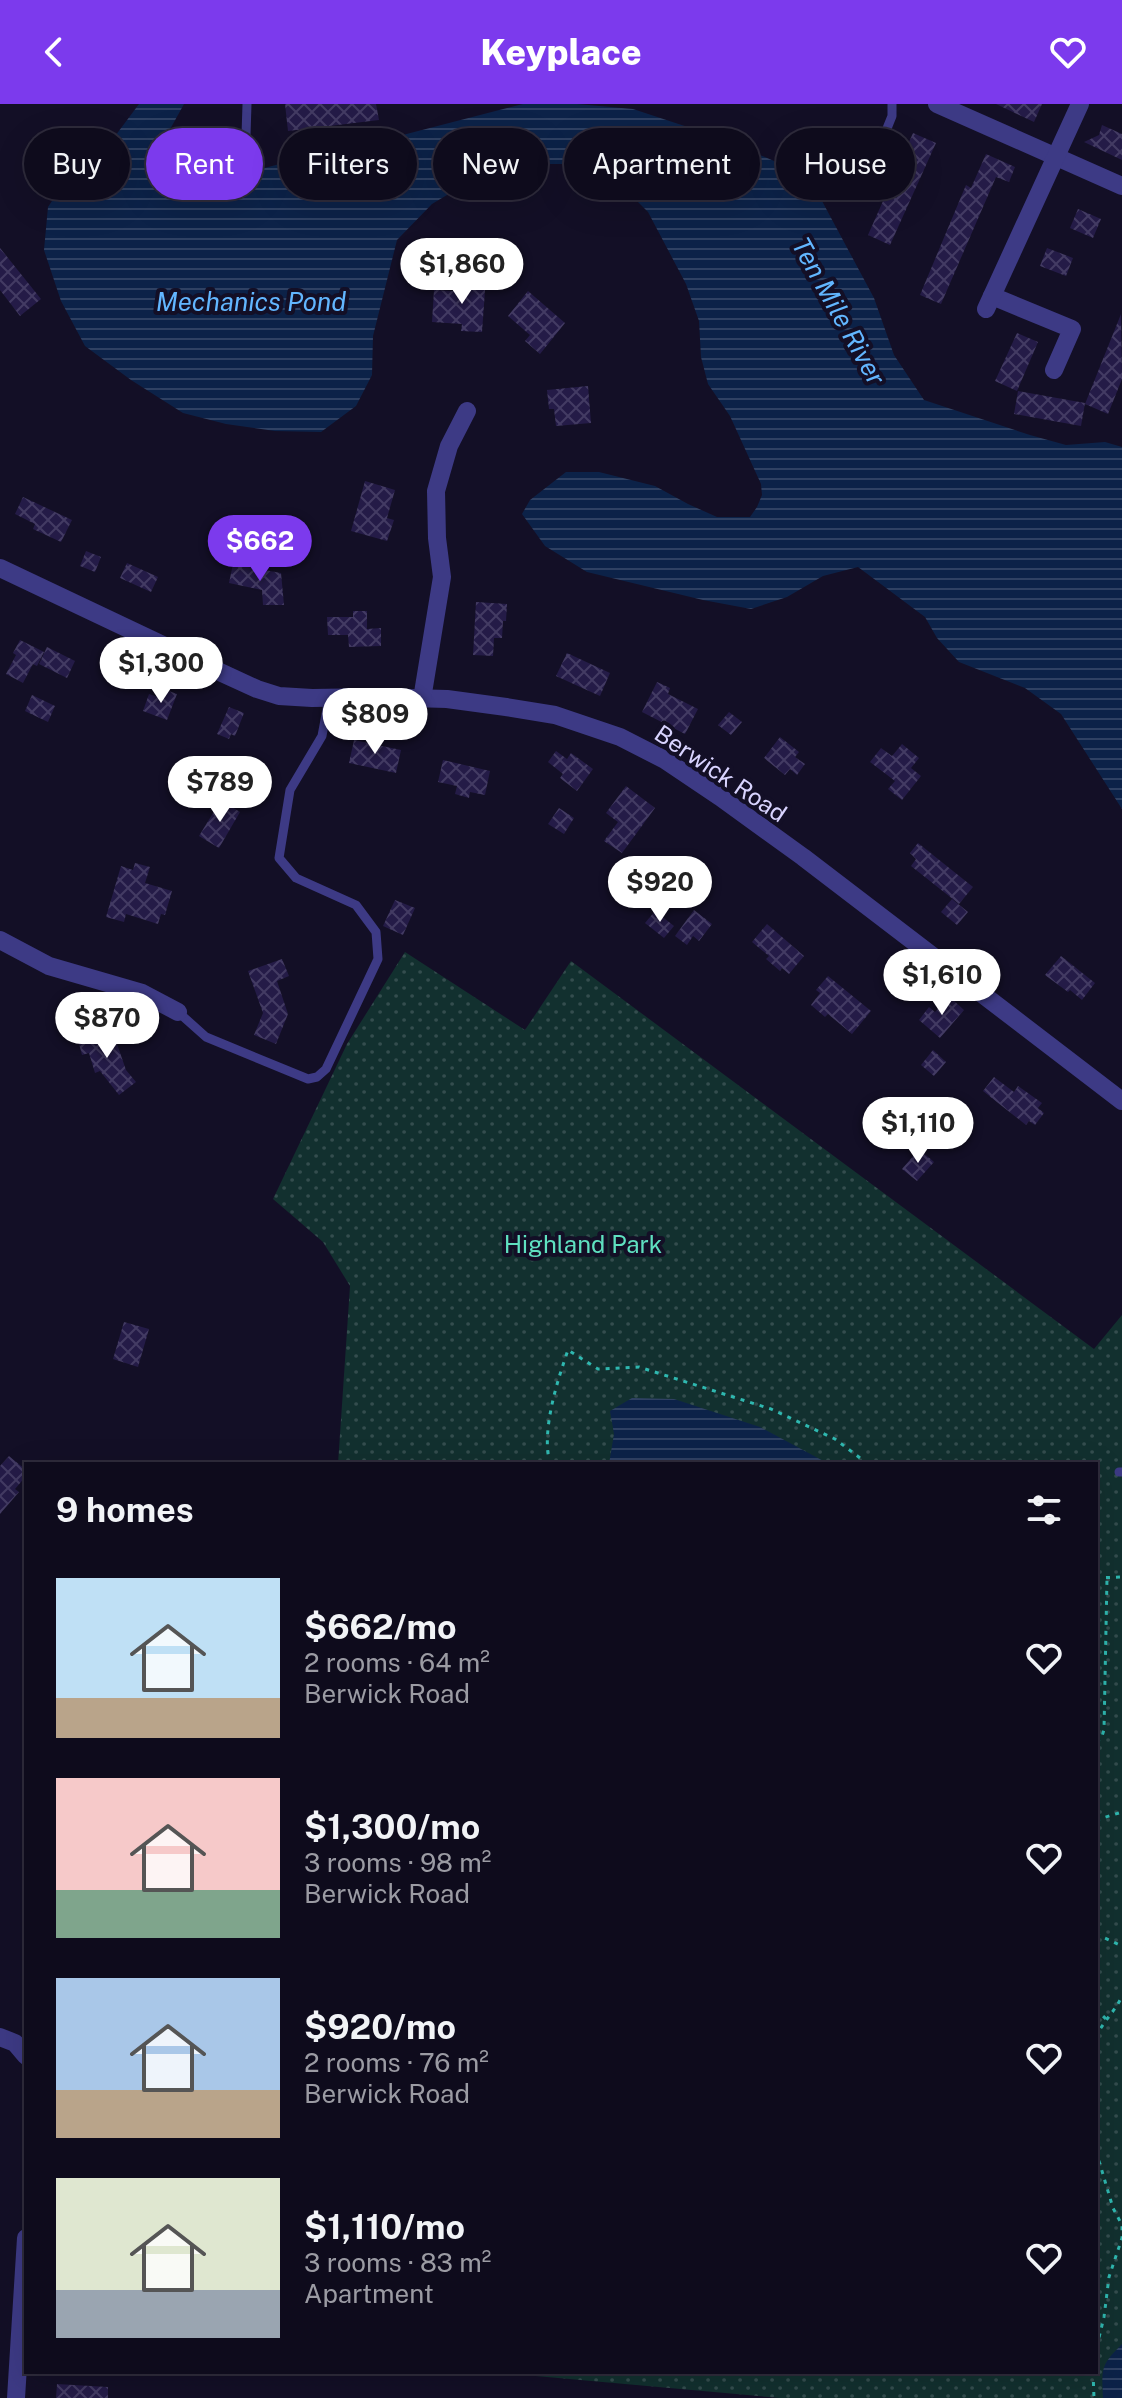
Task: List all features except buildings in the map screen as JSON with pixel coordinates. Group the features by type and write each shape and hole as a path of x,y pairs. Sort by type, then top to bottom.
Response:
{"street":[{"path":"937,104 1122,186"},
{"path":"1054,370 1072,329 989,302 1080,104"},
{"path":"422,699 442,577 436,491 449,446 467,411"},
{"name":"Berwick Road","path":"0,568 257,689 279,696 422,699 506,707 555,715 620,737 665,760 803,857 1122,1101"},
{"path":"0,940 49,966 142,993 178,1012"},
{"path":"0,2037 15,2043 24,2054"},
{"path":"16,2398 24,2270"}],"lane":[{"path":"246,128 247,104"},
{"path":"887,128 892,104"},
{"path":"178,1012 206,1037 308,1079 317,1077 326,1069 378,959 376,932 356,905 296,878 279,858 290,790 322,736 329,698"}],"path":[{"path":"549,1462 547,1453 552,1398 568,1350 598,1369 639,1367 771,1409 835,1439 865,1462"},
{"path":"1098,1740 1104,1730 1107,1577"},
{"path":"1098,1578 1122,1577"},
{"path":"1098,1819 1122,1812"},
{"path":"1098,1935 1122,1946"},
{"path":"1098,2033 1106,2019 1116,2010 1122,1996"},
{"path":"1098,2011 1106,2019"},
{"path":"1098,2158 1120,2221 1122,2238 1109,2277 1098,2342"},
{"path":"1093,2374 1094,2398"}],"green space":[{"name":"Highland Park","path":"405,952 525,1030 571,961 1094,1349 1122,1315 1122,2398 780,2398 512,2374 1098,2374 1098,1462 338,1462 350,1286 323,1242 273,1199 347,1044"}],"water":[{"name":"Mechanics Pond","path":"139,104 184,104 171,128 146,128 146,200 263,200 263,168 279,164 279,200 417,200 417,131 523,104 577,104 633,109 691,128 564,128 564,164 548,164 548,128 433,128 433,200 439,200 397,240 373,336 372,375 356,406 321,432 275,431 226,424 183,413 85,346 61,301 44,250 48,207 53,200 130,200 130,128 121,128"},
{"name":"Mechanics Pond","path":"760,155 774,161 776,200 822,201 874,298 894,355 924,400 1066,445 1105,442 1122,447 1122,809 1061,714 1025,688 959,662 937,638 925,617 858,567 823,576 787,597 751,609 587,572 545,546 522,514 530,500 566,472 599,472 655,486 717,517 750,517 762,495 761,484 730,416 708,384 701,357 699,321 686,284 648,212 636,200 760,200"},
{"path":"632,1398 674,1399 760,1427 825,1462 609,1462 614,1434 610,1411"},
{"path":"1122,2344 1122,2398 1103,2398 1104,2368"}],"water label":[{"name":"Ten Mile River","path":"839,311"}]}
